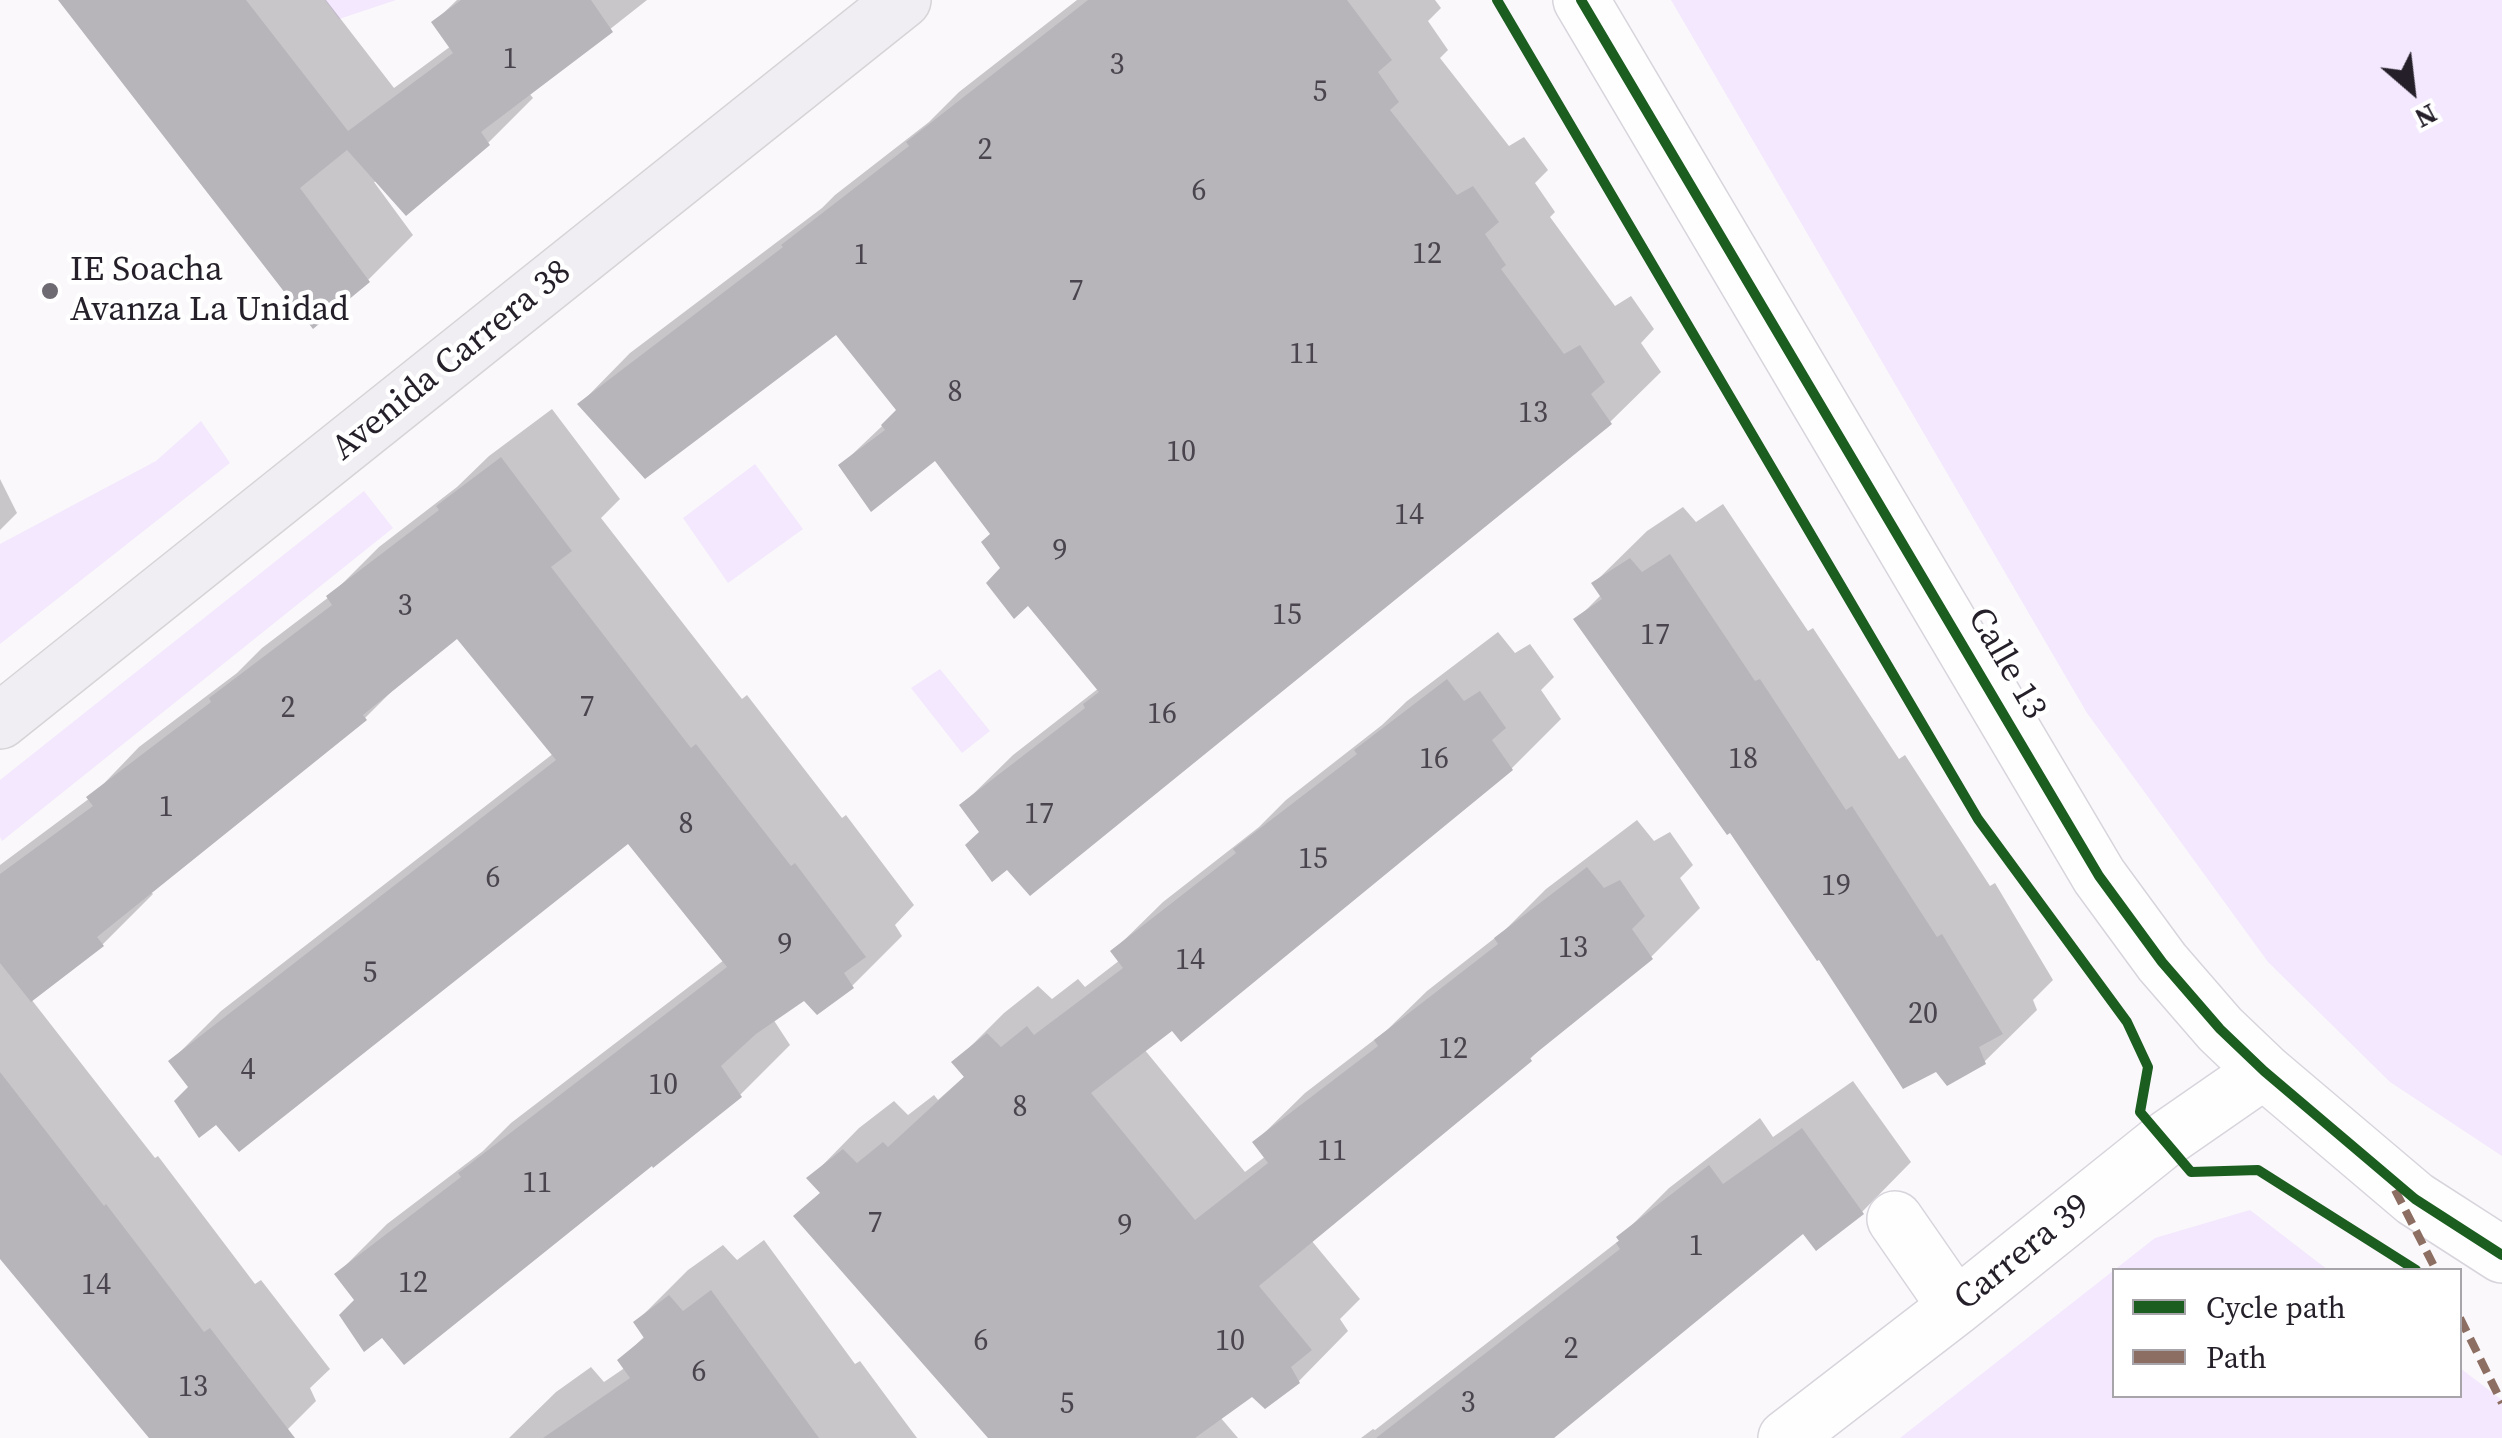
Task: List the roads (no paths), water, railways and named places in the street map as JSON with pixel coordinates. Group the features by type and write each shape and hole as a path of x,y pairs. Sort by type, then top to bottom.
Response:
{"main road":[{"name":"Avenida Carrera 38","path":"0,721 903,0"}],"street":[{"name":"Calle 13","path":"1581,0 2099,876 2162,962 2220,1030 2264,1072 2415,1199 2502,1255"},
{"name":"Carrera 39","path":"1786,1438 2163,1141 2264,1072"},
{"path":"1895,1220 1956,1307"}],"place":[{"name":"IE Soacha Avanza La Unidad","path":"50,291"}]}
